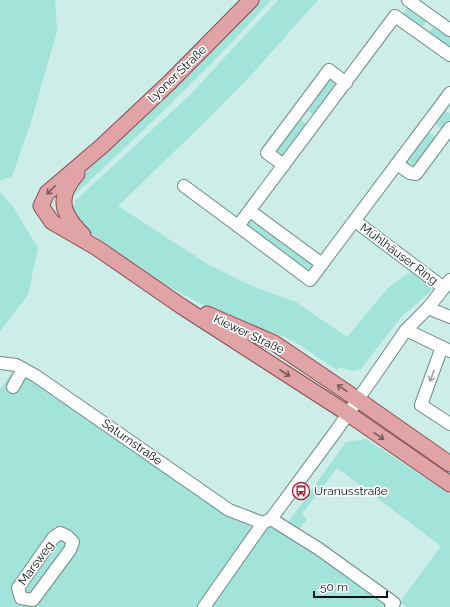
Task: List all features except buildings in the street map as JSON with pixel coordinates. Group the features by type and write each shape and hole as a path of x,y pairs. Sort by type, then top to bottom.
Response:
{"main road":[{"name":"Lyoner Straße","path":"97,248 52,222 41,206 47,193 102,146 170,82 251,0"},
{"name":"Lyoner Straße","path":"97,248 72,224 64,210 64,202 68,185 102,146"},
{"name":"Kiewer Straße","path":"97,248 181,306 347,414 450,484"},
{"name":"Kiewer Straße","path":"157,288 213,317 274,343 357,398 450,464"}],"street":[{"path":"238,226 407,0 450,30"},
{"path":"395,16 450,55"},
{"path":"422,35 434,18"},
{"path":"284,165 267,153 298,111 329,70 346,82"},
{"name":"Mühlhäuser Ring","path":"184,186 310,280 426,125 446,106 450,93"},
{"path":"298,111 315,123"},
{"path":"397,164 416,174 447,133 426,125"},
{"path":"250,211 322,264"},
{"name":"Mühlhäuser Ring","path":"355,221 447,284"},
{"path":"204,607 347,414 406,330 428,308 447,284"},
{"path":"428,308 450,317"},
{"path":"406,330 446,349 421,406 446,421"},
{"name":"Saturnstraße","path":"0,363 16,365 58,389 229,510 267,521"},
{"path":"13,387 23,369"},
{"path":"267,521 319,549 395,606"},
{"name":"Marsweg","path":"60,533 67,536 73,542 70,550 33,600 18,602 18,588 53,538 60,533"}],"shaded area":[{"path":"0,0 55,0 57,31 31,122 12,176 0,181"},
{"path":"258,0 271,0 198,77 71,198 77,180 170,93 203,60"},
{"path":"278,0 318,0 251,75 118,206 209,265 252,286 296,302 347,337 388,288 413,270 433,285 430,292 401,317 361,369 353,371 339,367 337,370 297,343 285,337 223,316 161,282 82,227 70,208 75,205 75,201 190,95"},
{"path":"408,6 428,20 423,26 407,17 404,12"},
{"path":"435,25 450,34 450,49 431,35 430,31"},
{"path":"327,75 338,81 314,114 305,110"},
{"path":"444,111 450,113 450,124 443,130 435,123"},
{"path":"299,117 306,124 280,157 273,151"},
{"path":"427,133 430,133 436,137 414,170 406,164 406,162"},
{"path":"0,192 13,207 38,248 28,295 0,331"},
{"path":"251,219 314,265 310,272 307,273 245,226"},
{"path":"16,367 229,510 271,519 319,549 399,607 0,607 0,389"},
{"path":"366,439 450,494 450,607 407,607 400,602 441,546 337,468 302,514 307,519 298,530 287,524 346,442"}],"place":[{"name":"Uranusstraße","path":"301,491"}]}
